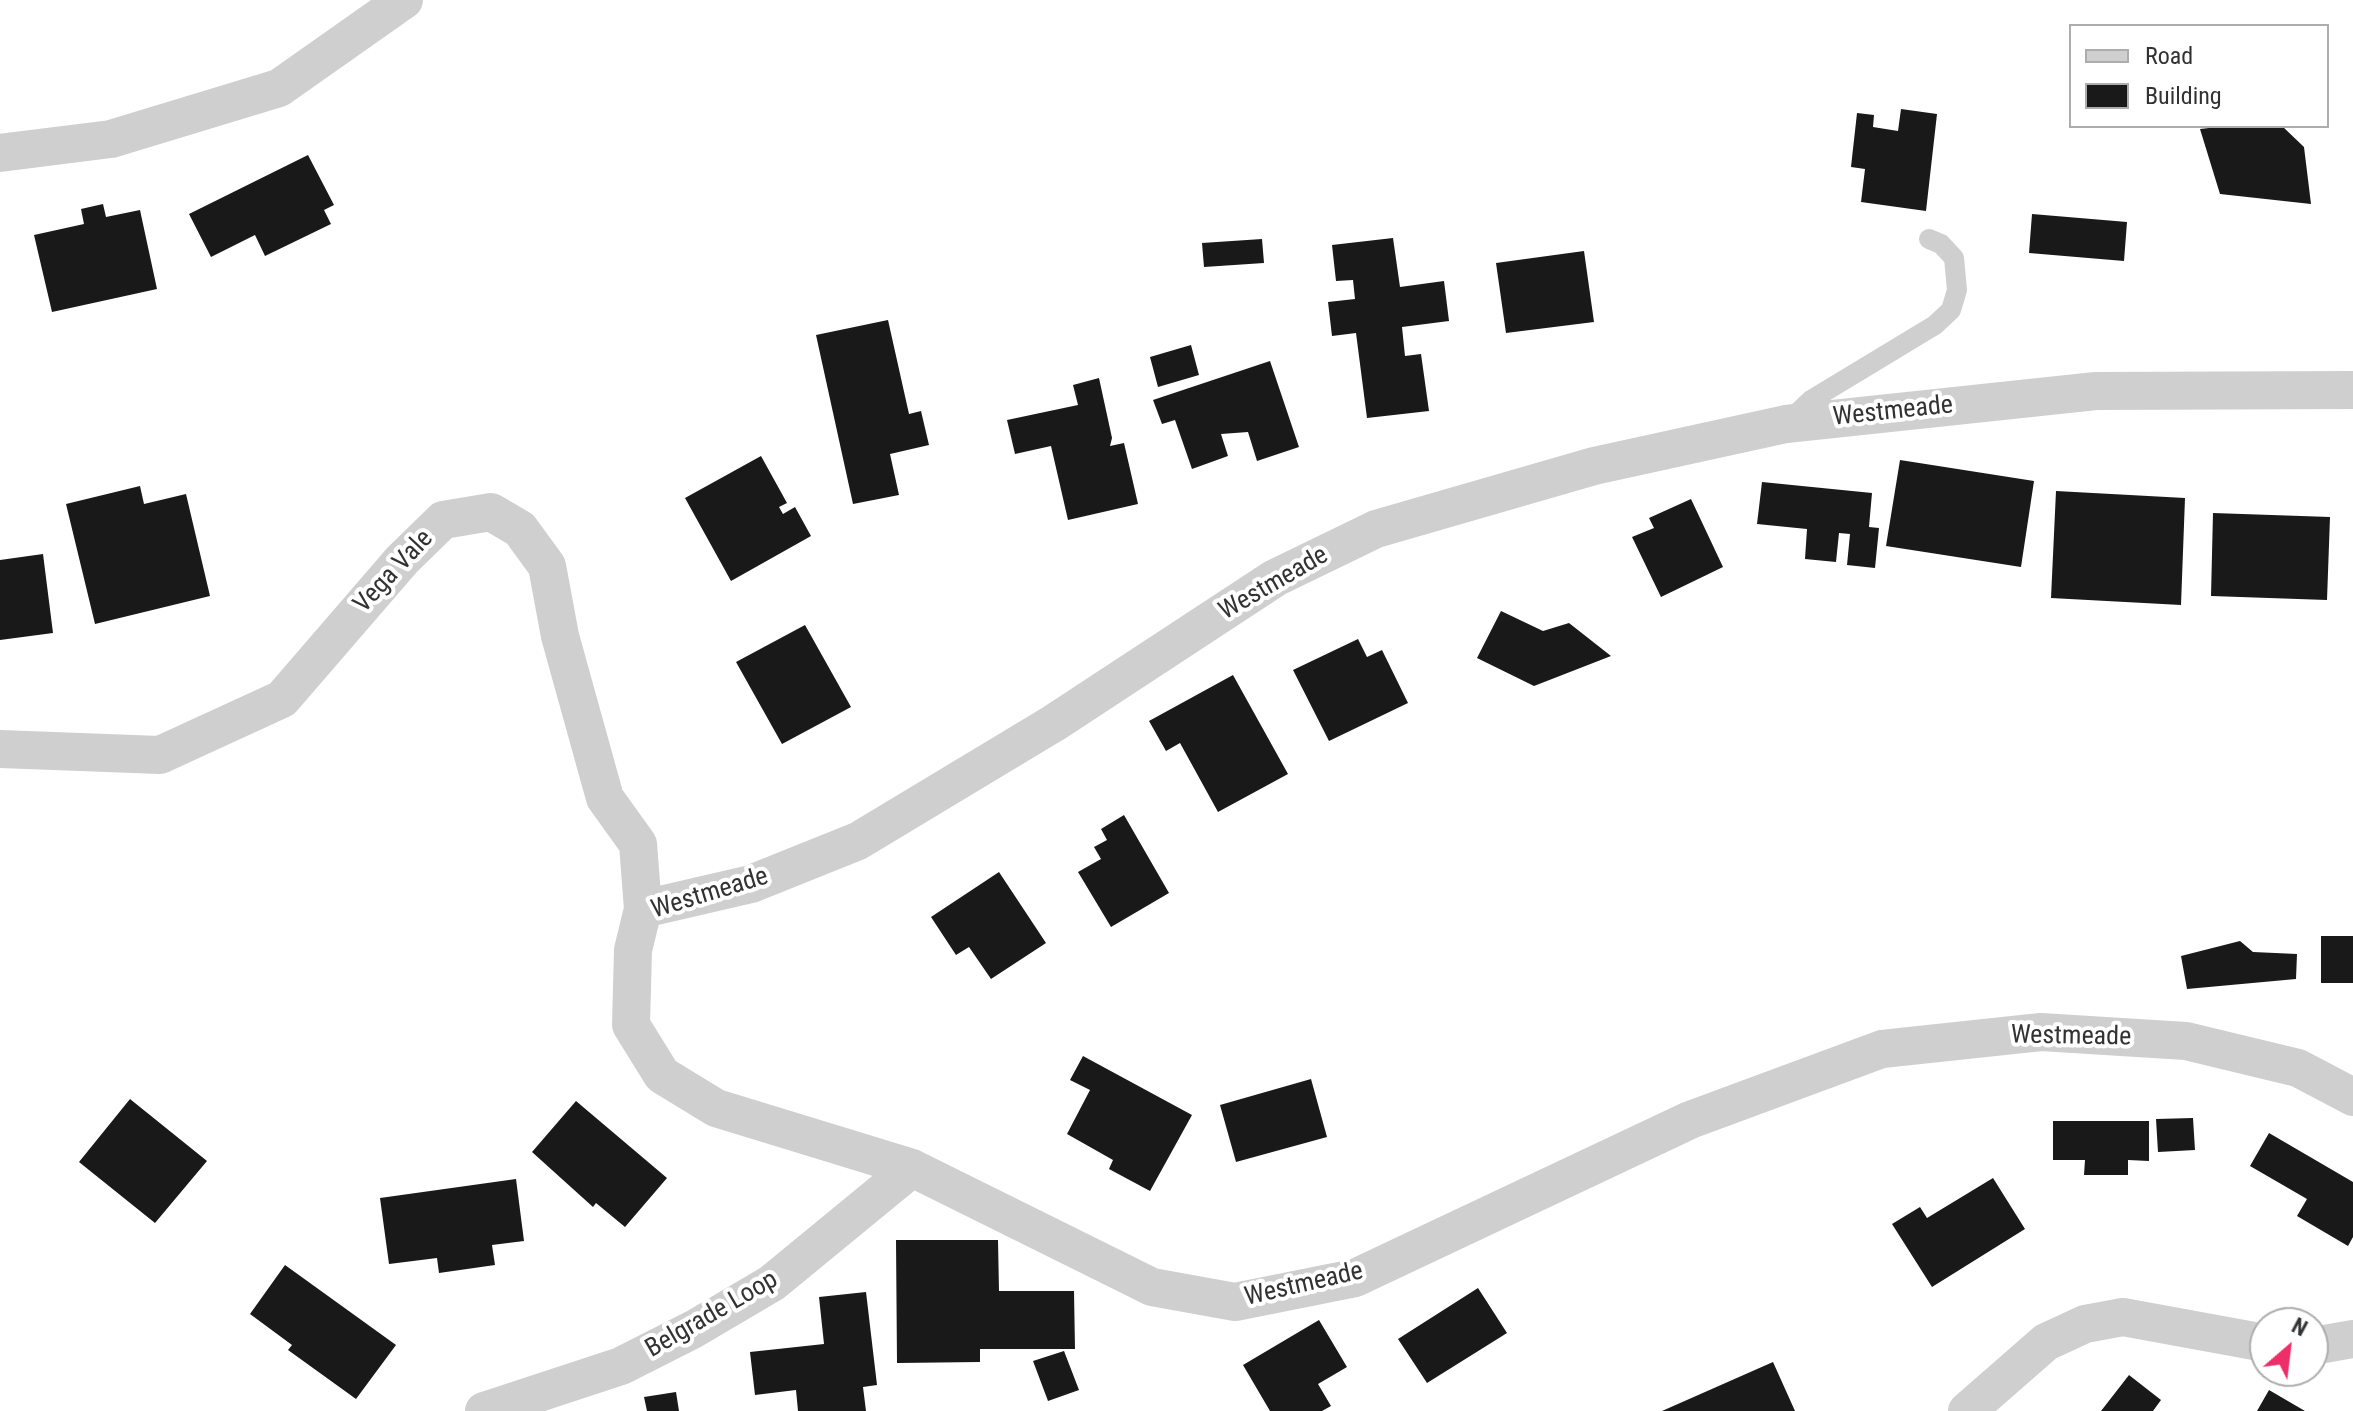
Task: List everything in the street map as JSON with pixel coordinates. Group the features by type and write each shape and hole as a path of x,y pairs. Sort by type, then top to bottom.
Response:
{"street":[{"path":"0,153 111,139 279,88 404,0"},
{"name":"Westmeade","path":"2353,390 2096,391 1786,424 1594,466 1376,529 1275,578 1054,723 858,841 751,884 643,909 633,950 631,1025 662,1075 716,1108 912,1168 1152,1287 1235,1302 1355,1278 1690,1120 1882,1049 2041,1032 2186,1041 2298,1068 2353,1097"},
{"name":"Vega Vale","path":"0,749 160,755 282,699 402,560 443,520 491,512 520,529 547,566 560,636 605,798 638,844 643,909"},
{"name":"Belgrade Loop","path":"484,1411 621,1366 694,1329 772,1283 912,1168"},
{"path":"1967,1411 2046,1342 2085,1324 2123,1317 2249,1340"},
{"path":"2329,1343 2353,1339"}],"lane":[{"path":"1786,424 1811,400 1935,325 1951,310 1957,290 1954,258 1941,244 1929,239"}],"building":[{"path":"1901,109 1937,114 1926,211 1861,202 1865,169 1851,167 1857,113 1874,115 1873,127 1898,131"},
{"path":"2284,128 2304,147 2311,204 2220,194 2200,129"},
{"path":"308,155 334,205 324,210 331,224 265,256 255,235 211,257 189,214"},
{"path":"103,204 106,217 140,210 157,289 52,312 34,235 84,224 81,209"},
{"path":"2032,214 2127,222 2124,261 2029,253"},
{"path":"1393,238 1400,287 1444,281 1449,321 1402,327 1405,356 1421,354 1429,411 1367,418 1356,333 1332,336 1328,302 1355,299 1353,280 1336,281 1332,245"},
{"path":"1262,239 1264,263 1204,267 1202,243"},
{"path":"1584,251 1594,322 1506,333 1496,263"},
{"path":"888,320 909,414 921,411 929,445 890,454 899,495 853,504 816,335"},
{"path":"1191,345 1199,375 1158,387 1150,357"},
{"path":"1270,361 1299,447 1257,461 1248,432 1221,434 1228,456 1192,469 1175,420 1162,424 1153,400"},
{"path":"1099,378 1112,438 1110,446 1124,443 1138,504 1068,520 1051,446 1015,454 1007,420 1078,405 1073,385"},
{"path":"761,456 787,503 779,507 783,514 795,507 811,536 731,581 685,498"},
{"path":"1900,460 2034,481 2021,567 1886,546"},
{"path":"1762,482 1872,493 1869,527 1879,528 1875,568 1847,565 1850,534 1839,533 1836,562 1805,559 1807,529 1757,524"},
{"path":"140,486 144,504 186,494 210,596 95,624 66,504"},
{"path":"2056,491 2185,498 2181,605 2051,598"},
{"path":"1691,499 1723,567 1661,597 1632,537 1654,528 1649,518"},
{"path":"2213,513 2330,517 2327,600 2211,596"},
{"path":"43,554 53,633 0,640 0,560"},
{"path":"1501,611 1543,631 1569,623 1611,656 1534,686 1477,658"},
{"path":"805,625 851,707 782,744 736,662"},
{"path":"1358,639 1367,657 1382,650 1408,703 1329,741 1293,670"},
{"path":"1233,675 1288,774 1218,812 1180,743 1166,751 1149,721"},
{"path":"1124,815 1169,893 1111,927 1078,872 1101,859 1094,847 1107,840 1101,829"},
{"path":"999,872 1046,943 991,979 969,947 956,955 931,917"},
{"path":"2321,936 2353,936 2353,983 2321,983"},
{"path":"2240,941 2253,952 2297,954 2296,979 2187,989 2181,956"},
{"path":"1083,1056 1192,1115 1150,1191 1109,1169 1113,1160 1067,1134 1090,1090 1070,1080"},
{"path":"1311,1079 1327,1137 1236,1162 1220,1105"},
{"path":"130,1099 207,1161 155,1223 79,1162"},
{"path":"576,1101 667,1178 625,1227 596,1203 593,1207 532,1152"},
{"path":"2193,1118 2195,1150 2158,1152 2156,1119"},
{"path":"2053,1121 2149,1121 2149,1161 2128,1160 2128,1175 2084,1175 2085,1160 2053,1160"},
{"path":"2269,1133 2353,1182 2353,1237 2348,1246 2297,1216 2307,1199 2250,1166"},
{"path":"1993,1178 2025,1229 1932,1287 1892,1224 1920,1207 1927,1218"},
{"path":"516,1179 524,1241 492,1245 495,1265 439,1273 437,1258 389,1264 380,1198"},
{"path":"896,1240 998,1240 999,1291 1074,1291 1075,1349 980,1349 980,1362 897,1363"},
{"path":"285,1265 396,1345 356,1399 288,1350 292,1345 250,1314"},
{"path":"1478,1288 1507,1333 1427,1383 1398,1339"},
{"path":"866,1292 877,1385 863,1387 866,1411 798,1411 796,1390 755,1395 750,1352 824,1344 819,1297"},
{"path":"1319,1320 1347,1367 1318,1384 1331,1406 1322,1411 1270,1411 1243,1365"},
{"path":"1064,1351 1079,1390 1048,1401 1033,1361"},
{"path":"1773,1362 1795,1411 1662,1411"},
{"path":"2129,1375 2161,1400 2153,1411 2101,1411"},
{"path":"2269,1390 2305,1411 2257,1411"},
{"path":"676,1392 679,1411 647,1411 644,1397"}]}
